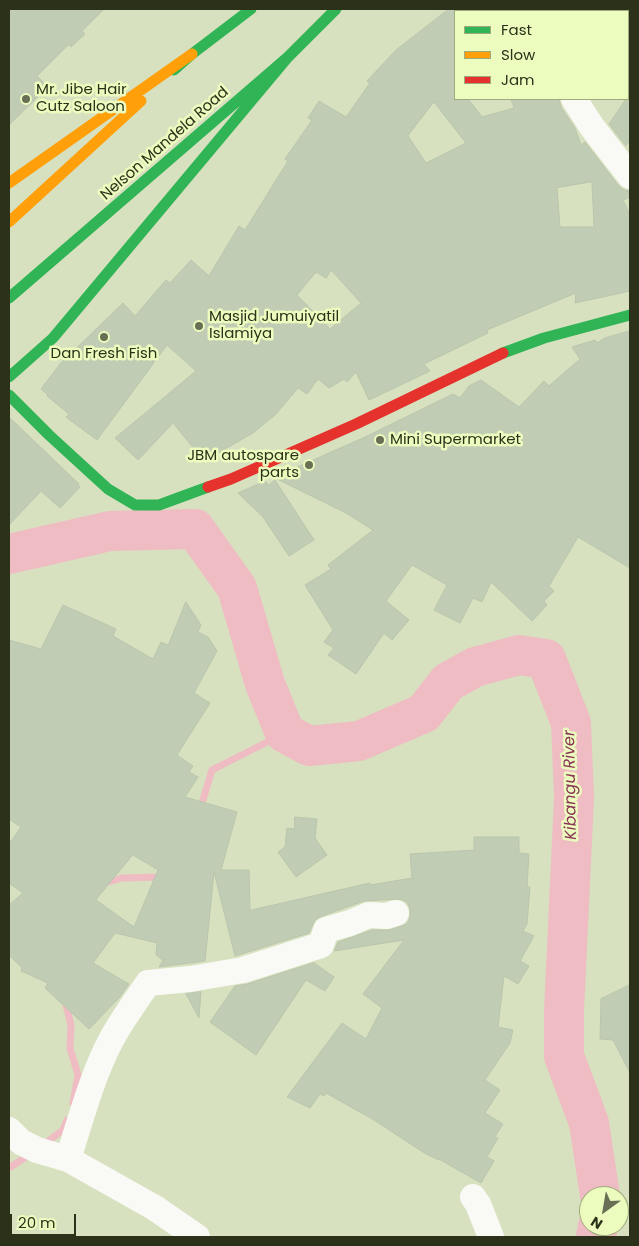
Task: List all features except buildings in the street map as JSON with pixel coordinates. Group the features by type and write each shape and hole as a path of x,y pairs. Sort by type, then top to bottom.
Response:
{"main road":[{"path":"9,183 192,54 251,9"},
{"name":"Nelson Mandela Road","path":"9,298 288,57 336,9"},
{"path":"9,222 192,54"},
{"path":"9,377 54,338 288,57"},
{"path":"9,395 108,489 135,505 159,505 231,479 356,424 491,358 544,338 630,315"}],"street":[{"path":"575,100 592,127 630,176"},
{"path":"68,1159 87,1096 104,1055 148,983 223,974 261,965 321,945 326,930 370,915 386,916 396,913"},
{"path":"9,1130 21,1142 36,1150 68,1159 154,1208 198,1237"},
{"path":"473,1197 478,1204 491,1237"}],"waterway":[{"name":"Kibangu River","path":"9,554 110,531 195,529 237,588 265,684 285,733 309,746 359,741 424,713 448,682 475,667 519,655 546,659 571,723 574,798 564,1011 564,1056 589,1123 598,1186"},
{"path":"200,810 212,770 285,733"},
{"path":"105,883 122,878 163,876"},
{"path":"65,1001 71,1025 70,1048 78,1075 73,1103"},
{"path":"43,1145 63,1130 67,1120"},
{"path":"9,1168 32,1153"}],"traffic: fast":[{"path":"174,70 251,9"},
{"path":"9,298 288,57 336,9"},
{"path":"9,377 53,338 288,57"},
{"path":"503,353 544,338 630,315"},
{"path":"9,395 108,489 135,505 159,505 208,487"}],"traffic: slow":[{"path":"9,183 192,54"},
{"path":"9,222 141,101"}],"traffic: jam":[{"path":"208,487 231,479 356,424 503,353"}],"place":[{"name":"Mr. Jibe Hair Cutz Saloon","path":"26,99"},
{"name":"Masjid Jumuiyatil Islamiya","path":"199,326"},
{"name":"Dan Fresh Fish","path":"104,337"},
{"name":"Mini Supermarket","path":"380,440"},
{"name":"JBM autospare parts","path":"309,465"}]}
